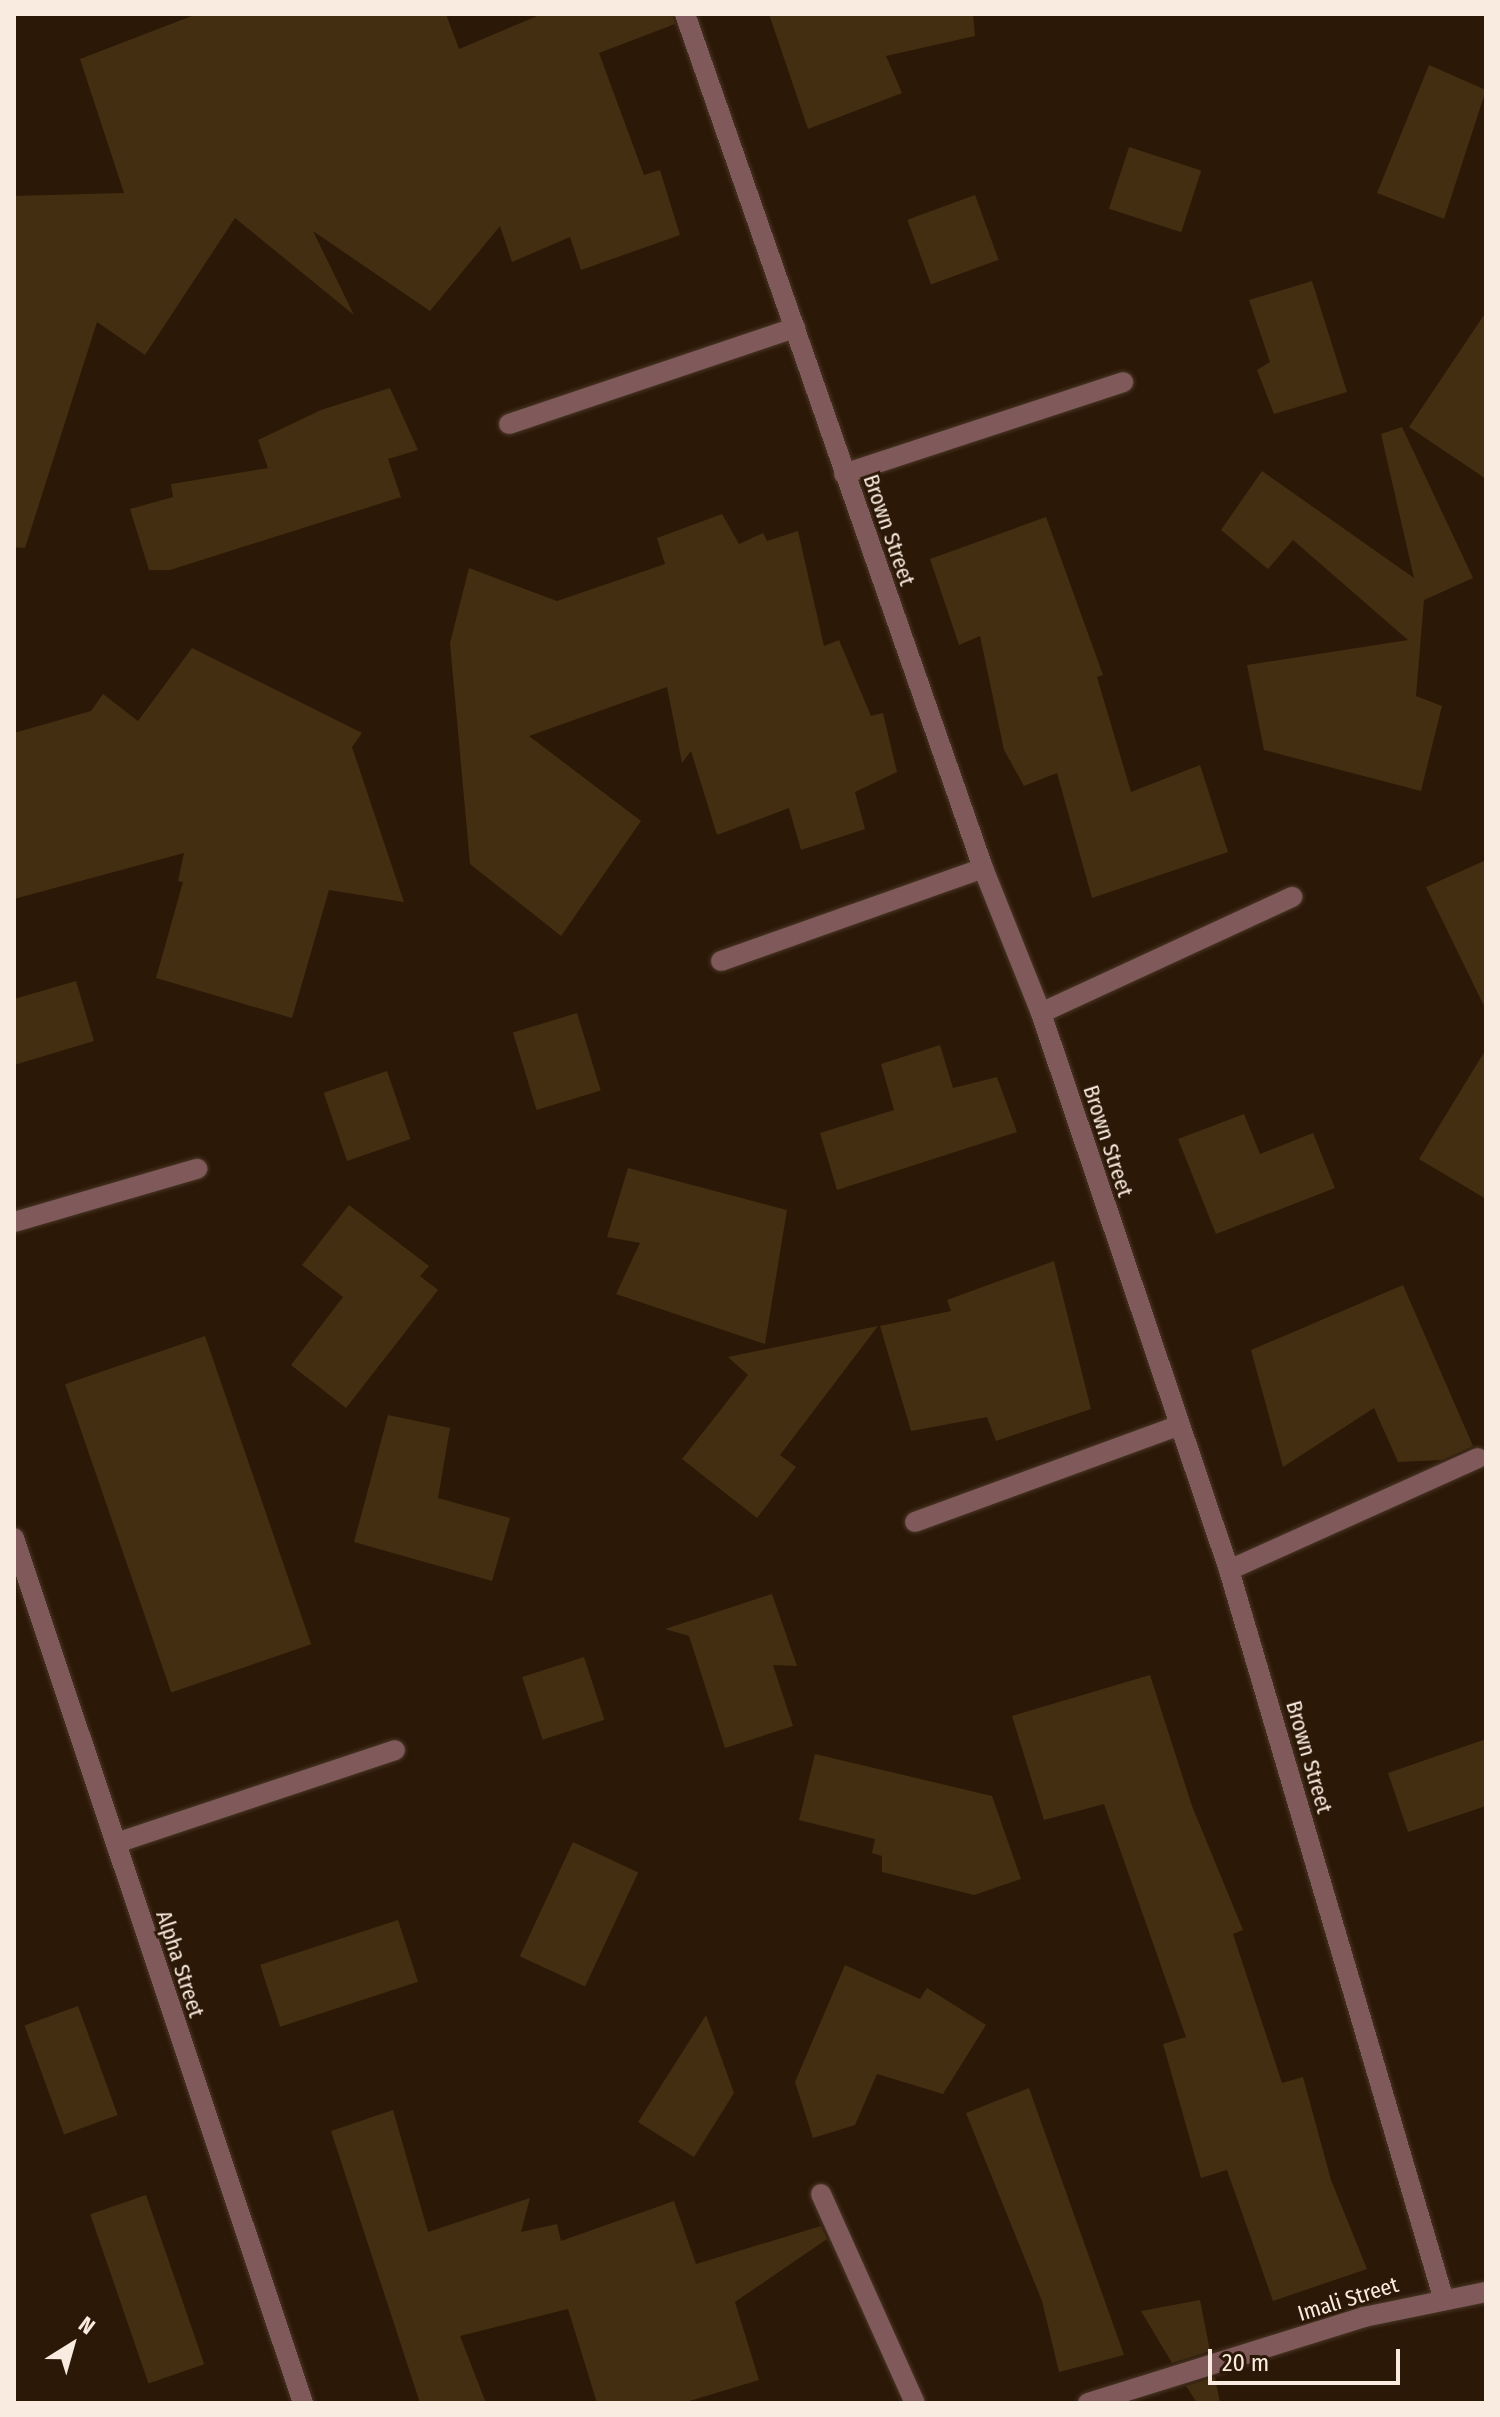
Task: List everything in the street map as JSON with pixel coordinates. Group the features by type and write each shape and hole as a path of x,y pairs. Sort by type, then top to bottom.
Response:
{"street":[{"name":"Brown Street","path":"685,14 983,868 1041,1013 1229,1570 1443,2297"},
{"path":"509,424 795,328"},
{"path":"844,474 1123,382"},
{"path":"721,961 983,868"},
{"path":"1041,1013 1292,897"},
{"path":"14,1222 197,1169"},
{"path":"915,1522 1178,1426"},
{"path":"1229,1570 1478,1458"},
{"name":"Alpha Street","path":"14,1538 303,2403"},
{"path":"116,1843 395,1750"},
{"path":"821,2194 915,2403"},
{"name":"Imali Street","path":"1088,2403 1443,2297 1486,2292"}],"building":[{"path":"197,14 446,14 459,49 542,14 672,14 675,24 599,53 644,175 660,170 680,235 581,270 570,237 512,262 500,226 430,311 313,231 354,315 235,218 145,355 97,322 25,548 14,547 14,196 124,193 80,59"},
{"path":"769,14 973,14 975,36 886,56 902,93 808,129"},
{"path":"1429,65 1486,90 1444,219 1377,193"},
{"path":"1129,147 1201,170 1181,232 1109,209"},
{"path":"975,195 999,260 931,284 907,220"},
{"path":"1312,281 1347,392 1274,414 1257,370 1270,362 1249,300"},
{"path":"1486,312 1486,479 1409,427"},
{"path":"390,388 418,450 388,459 401,497 170,570 149,570 130,509 173,497 171,484 268,468 258,440 321,410"},
{"path":"1402,427 1473,578 1424,600 1416,696 1442,706 1421,791 1264,750 1247,665 1408,640 1293,540 1268,569 1221,530 1262,471 1414,578 1381,434"},
{"path":"722,514 739,544 763,533 767,541 798,531 824,646 839,640 871,716 883,713 897,772 855,792 865,829 801,850 789,808 717,835 691,751 682,763 667,687 529,736 641,821 561,936 470,864 450,643 469,568 557,601 665,564 657,538"},
{"path":"1046,517 1103,675 1097,677 1131,792 1200,765 1228,852 1092,898 1057,773 1024,786 1004,750 980,636 959,645 930,559"},
{"path":"192,648 362,733 352,747 404,902 329,890 292,1018 156,978 183,882 178,881 184,853 14,899 14,733 91,711 103,694 138,721"},
{"path":"1486,860 1486,1010 1426,887"},
{"path":"76,981 94,1041 14,1065 14,999"},
{"path":"577,1013 601,1090 537,1110 513,1033"},
{"path":"940,1045 953,1088 997,1077 1017,1132 837,1190 820,1133 894,1110 881,1064"},
{"path":"1486,1049 1486,1199 1419,1159"},
{"path":"387,1071 410,1139 347,1161 324,1093"},
{"path":"1244,1114 1260,1154 1313,1133 1335,1188 1216,1234 1178,1139"},
{"path":"628,1168 787,1210 765,1344 616,1294 640,1243 607,1237"},
{"path":"349,1205 429,1266 420,1276 438,1290 346,1408 291,1365 343,1297 302,1265"},
{"path":"1054,1261 1091,1409 996,1441 987,1417 911,1431 880,1326 951,1311 947,1300"},
{"path":"1403,1285 1473,1446 1442,1460 1398,1462 1374,1408 1283,1467 1251,1350"},
{"path":"878,1326 780,1455 796,1467 757,1518 682,1459 748,1375 728,1357"},
{"path":"205,1336 311,1644 171,1692 65,1384"},
{"path":"388,1415 450,1428 438,1498 510,1518 492,1581 354,1542"},
{"path":"772,1594 797,1666 773,1665 793,1726 725,1748 689,1636 665,1629"},
{"path":"584,1657 604,1720 543,1740 522,1677"},
{"path":"1150,1675 1192,1806 1243,1930 1233,1934 1282,2083 1303,2077 1331,2180 1367,2269 1273,2301 1227,2170 1201,2178 1163,2044 1186,2037 1104,1804 1044,1820 1012,1716"},
{"path":"1486,1739 1486,1806 1408,1832 1388,1773"},
{"path":"815,1754 992,1796 1021,1879 974,1895 882,1872 882,1856 872,1853 875,1839 799,1820"},
{"path":"573,1842 638,1872 585,1987 520,1956"},
{"path":"398,1920 418,1982 280,2027 260,1965"},
{"path":"845,1965 920,1999 927,1988 986,2025 943,2094 877,2074 855,2125 813,2138 795,2082"},
{"path":"78,2006 118,2115 64,2134 24,2025"},
{"path":"706,2015 734,2093 694,2157 638,2122"},
{"path":"1029,2088 1124,2355 1059,2372 1042,2301 966,2113"},
{"path":"393,2110 428,2232 530,2198 521,2232 557,2224 561,2241 674,2201 696,2264 821,2226 827,2239 735,2302 759,2380 683,2403 597,2403 568,2309 460,2336 486,2403 420,2403 331,2131"},
{"path":"146,2195 204,2364 148,2383 90,2214"},
{"path":"1200,2300 1210,2351 1172,2363 1141,2311"},
{"path":"1215,2377 1220,2403 1197,2403 1186,2386"}]}
